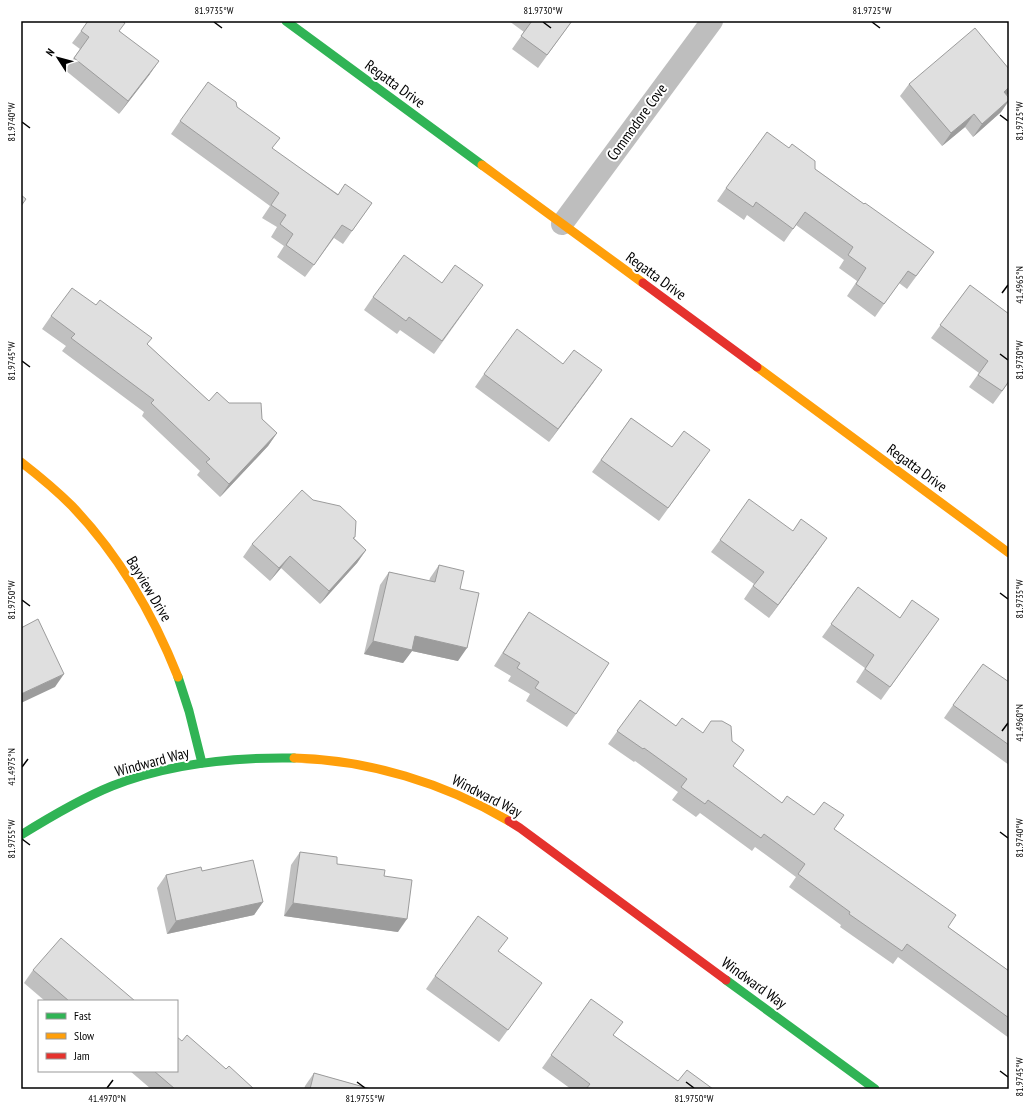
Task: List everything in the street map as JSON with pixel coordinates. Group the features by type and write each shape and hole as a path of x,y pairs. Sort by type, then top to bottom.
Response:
{"street":[{"name":"Regatta Drive","path":"286,21 1009,554"},
{"name":"Commodore Cove","path":"562,224 712,21"},
{"name":"Bayview Drive","path":"21,462 51,486 95,533 121,567 144,603 163,641 180,681 202,763"},
{"name":"Windward Way","path":"21,835 52,816 87,798 124,782 163,770 202,763 247,758 287,757 326,760 366,766 405,776 442,789 478,805 516,826 551,850 875,1089"}],"building":[{"path":"88,21 122,21 125,23 119,31 159,61 128,101 74,58 89,37 81,31"},
{"path":"532,21 572,21 547,55 521,36"},
{"path":"975,28 1009,69 1009,87 1004,92 1009,100 982,124 974,114 951,133 909,84"},
{"path":"208,82 236,102 237,107 280,138 272,148 338,195 345,184 372,203 352,231 342,225 314,265 286,245 293,234 280,224 286,215 271,205 279,193 180,121"},
{"path":"767,132 789,148 792,144 815,161 815,169 934,252 916,276 908,271 884,304 856,284 866,268 848,255 853,247 805,212 793,229 756,202 753,207 726,188"},
{"path":"21,195 26,199 21,206"},
{"path":"404,255 442,283 455,265 483,285 442,341 409,317 406,321 373,297"},
{"path":"970,285 1009,314 1009,381 1002,391 978,375 988,361 940,325"},
{"path":"72,288 96,305 100,300 152,338 147,344 209,401 217,392 229,403 261,403 262,419 277,433 229,484 206,462 210,459 151,403 154,400 71,338 75,334 51,316"},
{"path":"517,329 563,364 574,350 602,370 558,429 484,374"},
{"path":"631,418 672,447 684,431 710,450 668,508 601,460"},
{"path":"302,490 313,500 340,506 356,521 355,537 353,538 366,550 329,591 290,556 279,568 252,544"},
{"path":"749,499 793,531 801,519 827,538 778,605 753,586 764,572 720,540"},
{"path":"439,565 464,571 460,589 479,593 467,648 415,636 412,650 373,641 389,572 435,582"},
{"path":"858,587 900,618 912,600 939,619 890,687 865,669 874,655 831,624"},
{"path":"529,612 609,663 576,714 535,688 539,682 517,668 520,663 503,653"},
{"path":"38,619 64,674 21,694 21,628"},
{"path":"983,664 1009,682 1009,745 953,705"},
{"path":"640,700 676,726 682,718 703,733 711,721 722,721 731,726 732,741 744,750 733,766 782,803 787,796 814,815 824,802 844,815 834,829 956,915 948,927 1009,971 1009,1018 907,944 902,951 849,914 850,912 798,874 805,864 764,834 761,838 708,800 705,804 681,787 687,779 644,748 643,749 617,731"},
{"path":"300,852 337,857 337,864 385,870 384,876 412,880 407,919 293,903"},
{"path":"253,860 263,902 176,921 166,875 201,867 202,871"},
{"path":"478,916 508,938 498,951 542,983 508,1030 435,976"},
{"path":"61,938 134,1000 68,1000 33,970"},
{"path":"591,999 623,1022 613,1035 678,1081 687,1070 713,1089 586,1089 590,1084 551,1055"},
{"path":"187,1035 226,1069 229,1066 254,1089 175,1089 155,1072 178,1072 178,1038 182,1041"},
{"path":"314,1073 371,1089 310,1089"}],"traffic: fast":[{"path":"286,21 482,165"},
{"path":"178,677 189,711 202,763"},
{"path":"21,835 88,797 134,778 179,767 224,760 294,758"},
{"path":"726,980 875,1089"}],"traffic: slow":[{"path":"482,165 643,283"},
{"path":"757,367 1009,553"},
{"path":"21,462 60,494 72,506 120,565 158,631 178,677"},
{"path":"294,758 350,763 405,776 459,795 509,821"}],"traffic: jam":[{"path":"643,283 757,367"},
{"path":"509,821 726,980"}]}
